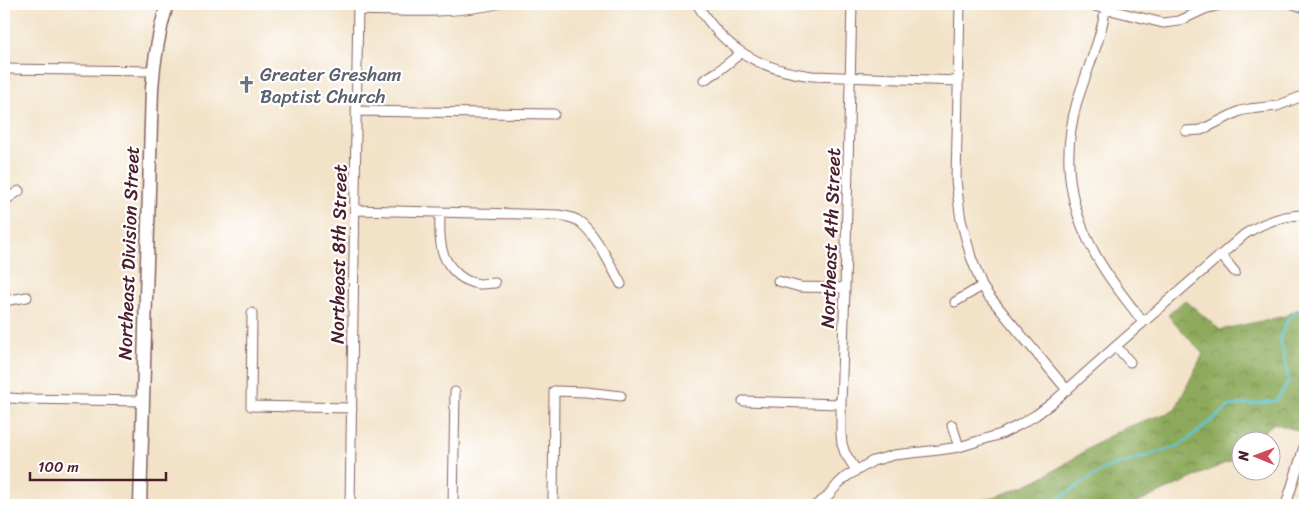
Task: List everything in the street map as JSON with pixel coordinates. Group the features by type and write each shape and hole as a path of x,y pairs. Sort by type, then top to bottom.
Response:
{"street":[{"name":"Northeast Division Street","path":"140,505 150,120 153,71 158,38 167,4"},
{"path":"358,7 435,11 484,7 497,4"},
{"name":"Northeast 4th Street","path":"852,4 845,288 840,404 842,444 845,453 856,470"},
{"path":"960,4 956,180 967,245 982,286 1067,390"},
{"path":"1086,4 1106,6 1163,23 1179,21 1223,4"},
{"path":"1293,4 1305,8"},
{"path":"702,6 724,38 741,53 772,67 800,74 851,78 958,81"},
{"path":"1106,6 1099,37 1071,126 1068,161 1070,181 1080,221 1093,250 1115,285 1143,322"},
{"name":"Northeast 8th Street","path":"350,505 358,7"},
{"path":"704,80 741,53"},
{"path":"4,69 153,71"},
{"path":"1186,131 1201,130 1240,111 1278,106 1305,95"},
{"path":"356,111 554,114"},
{"path":"4,200 19,191"},
{"path":"355,210 558,214 568,216 582,224 593,236 621,284"},
{"path":"440,212 440,243 449,266 458,274 478,284 495,283"},
{"path":"816,505 826,498 838,483 873,461 894,455 959,447 1000,434 1036,415 1245,234 1263,223 1283,217 1305,215"},
{"path":"1221,255 1235,272"},
{"path":"778,281 800,287 845,288"},
{"path":"955,302 982,286"},
{"path":"4,300 27,296"},
{"path":"252,313 251,406 352,408"},
{"path":"1116,346 1130,362"},
{"path":"553,505 554,391 621,396"},
{"path":"453,505 455,392"},
{"path":"4,396 24,399 142,401"},
{"path":"744,401 840,404"},
{"path":"952,425 959,447"},
{"path":"1286,505 1305,444"}],"green space":[{"path":"1185,300 1220,330 1285,316 1305,306 1305,412 1299,431 1274,423 1264,432 1232,432 1232,460 1137,503 1127,505 957,505 984,500 1023,486 1048,474 1115,433 1175,410 1203,354 1168,315"}],"waterway":[{"path":"1049,505 1104,469 1179,446 1230,406 1276,401 1289,382 1280,338 1288,318 1305,307"}],"place":[{"name":"Greater Gresham Baptist Church","path":"246,85"}]}
